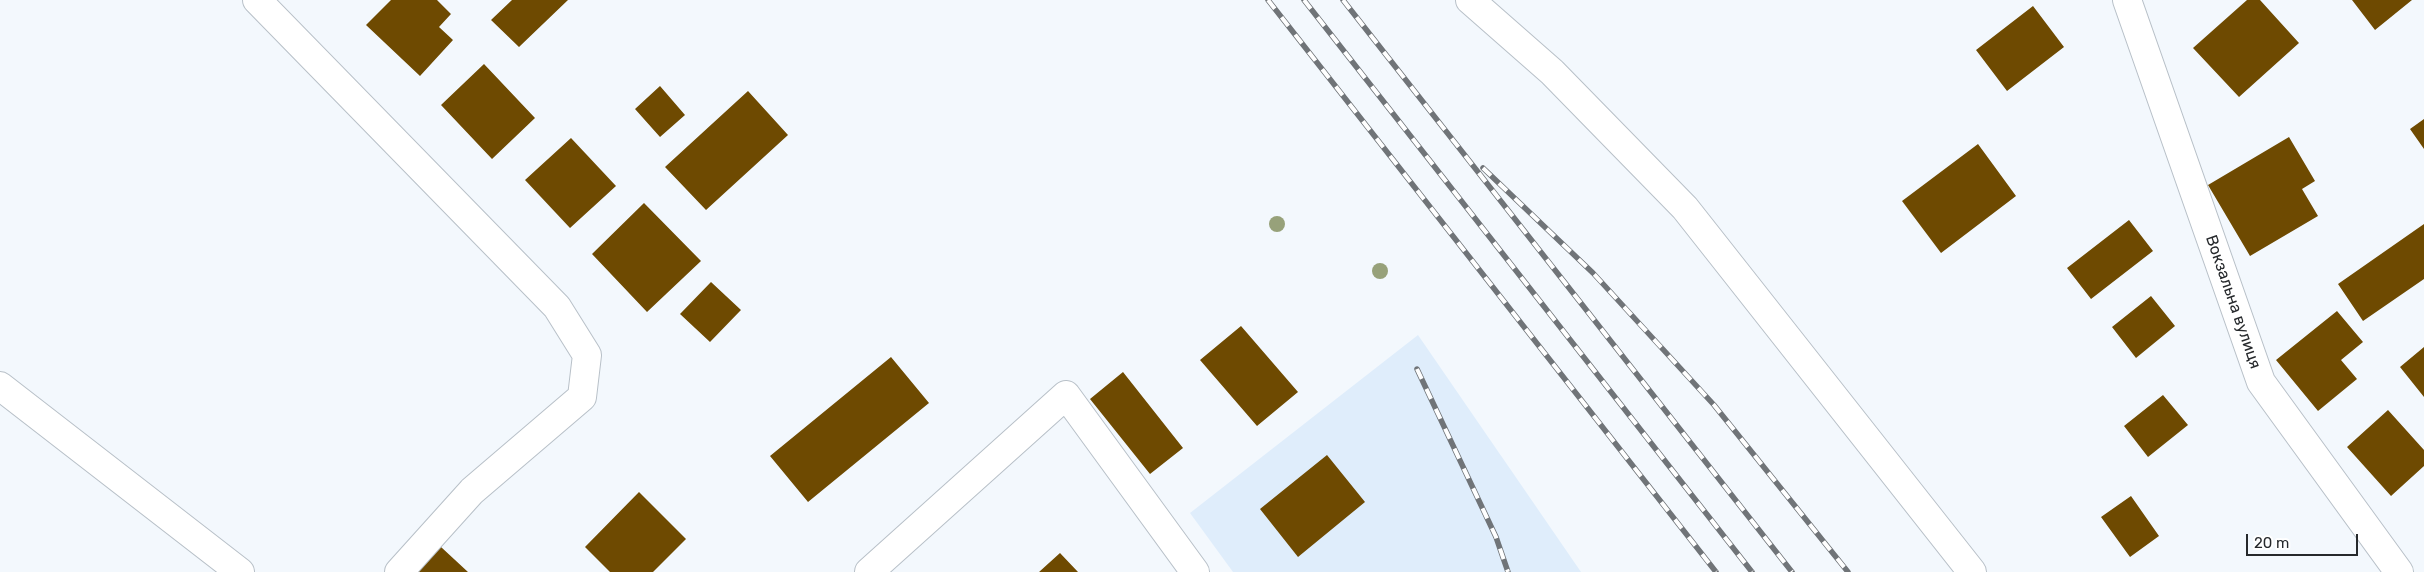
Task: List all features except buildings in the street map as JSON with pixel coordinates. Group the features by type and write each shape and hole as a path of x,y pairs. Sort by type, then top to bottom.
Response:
{"street":[{"path":"257,0 557,307 587,355 582,397 472,491 399,572"},
{"path":"1470,0 1552,72 1685,208 1972,572"},
{"name":"Вокзальна вулиця","path":"2126,0 2261,382 2399,572"},
{"path":"0,386 240,572"},
{"path":"869,572 1066,395 1195,572"}],"shaded area":[{"path":"1418,335 1581,572 1233,572 1190,513"}],"railway":[{"path":"1268,0 1716,572"},
{"path":"1304,0 1752,572"},
{"path":"1343,0 1792,572"},
{"path":"1483,168 1593,273 1714,405 1848,572"},
{"path":"1417,369 1496,537 1508,572"}]}
